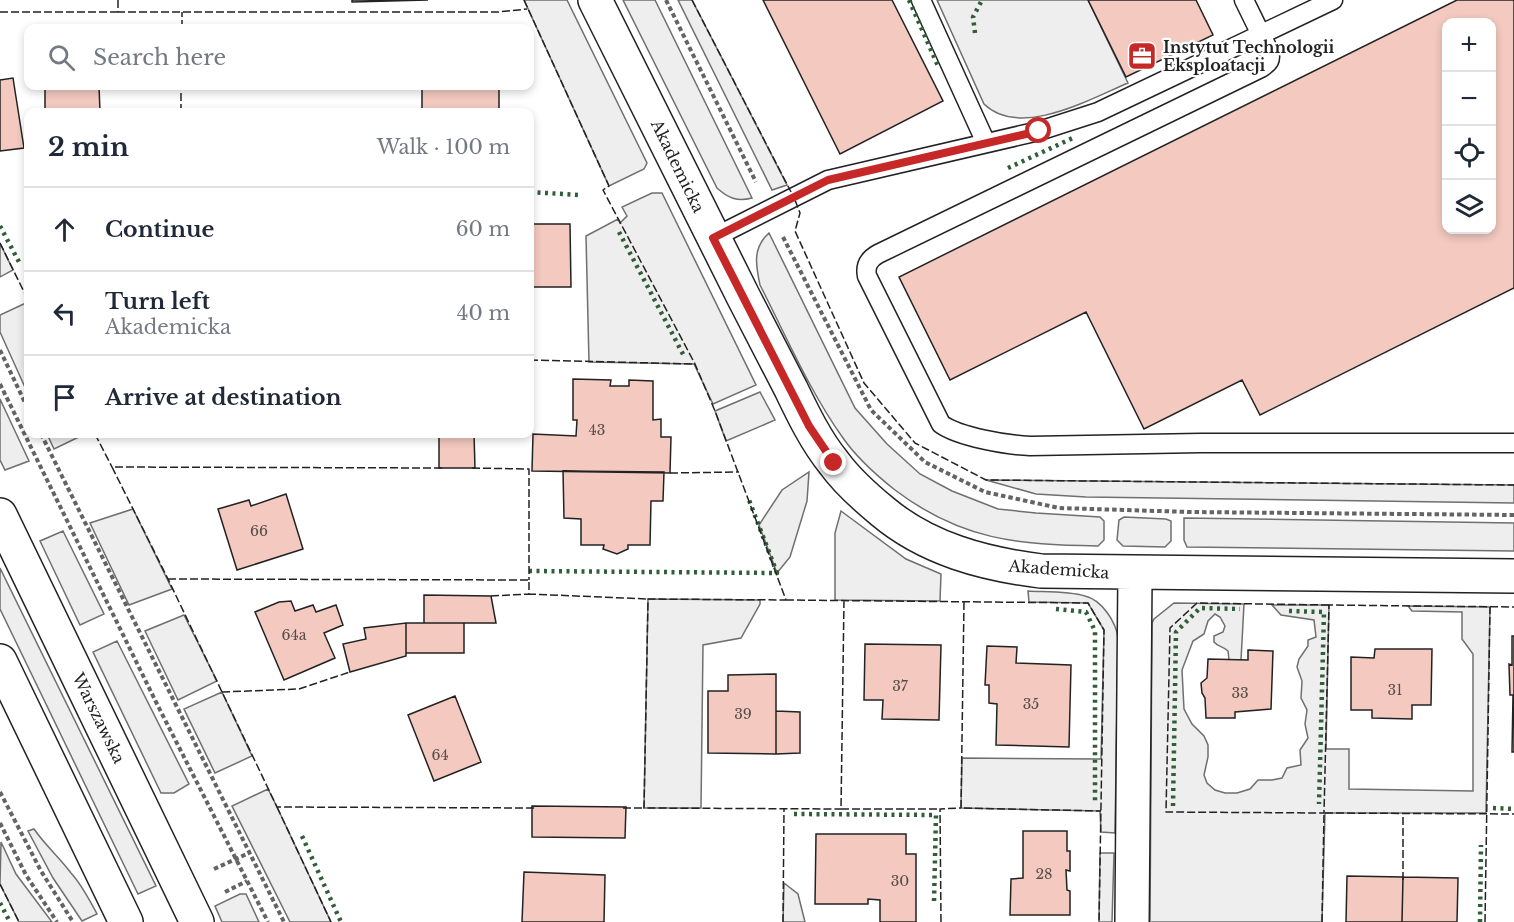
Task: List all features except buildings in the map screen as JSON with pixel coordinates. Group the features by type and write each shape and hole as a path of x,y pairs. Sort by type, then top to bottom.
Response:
{"street":[{"name":"Akademicka","path":"595,0 809,426 834,463 884,513 912,531 942,548 973,559 1007,567 1041,571 1514,576"},
{"name":"Warszawska","path":"0,515 197,922"},
{"path":"1132,922 1136,573"},
{"path":"0,661 126,922"}],"lane":[{"path":"921,0 986,143"},
{"path":"1244,0 1271,57 1269,63 872,257 866,269 867,276 941,424 950,430 1030,447 1201,443 1514,443"},
{"path":"713,238 828,180 1039,131 1098,112 1333,0"}],"path":[{"path":"666,0 872,410 925,462 985,492 1059,508 1191,512 1514,515"},
{"path":"0,350 24,401"},
{"path":"0,384 24,433"},
{"path":"26,438 157,704 268,922"},
{"path":"43,438 284,922"},
{"path":"0,792 41,871 73,922"},
{"path":"0,823 26,876 57,922"}],"shaded area":[{"path":"524,0 567,0 647,163 644,169 609,186"},
{"path":"623,0 655,0 752,198 742,200 733,198 717,188"},
{"path":"678,0 692,0 787,185 772,190"},
{"path":"937,0 1088,0 1128,83 1055,113 1016,118 999,114 984,104"},
{"path":"652,193 662,193 756,385 713,404 694,364 589,362 586,236 618,219 620,223 627,216 622,207"},
{"path":"769,233 855,408 887,444 920,474 952,491 998,509 1100,517 1104,521 1104,540 1098,546 1042,544 991,536 967,529 943,520 919,507 874,472 848,445 820,402 760,285 758,251"},
{"path":"0,243 13,270 0,277"},
{"path":"24,304 24,385 0,332 0,315"},
{"path":"760,392 775,420 726,441 715,411"},
{"path":"0,399 29,461 5,470 0,460"},
{"path":"49,438 77,438 54,449"},
{"path":"809,472 807,501 790,557 777,573 759,525 782,490"},
{"path":"986,480 1514,485 1514,503 1086,497 1036,494"},
{"path":"133,509 172,589 129,605 90,523"},
{"path":"841,511 906,559 941,574 940,601 835,600 835,533"},
{"path":"1124,517 1171,521 1171,541 1165,547 1123,546 1117,540 1119,520"},
{"path":"1184,518 1514,523 1514,551 1187,547 1184,540"},
{"path":"63,531 104,614 80,625 40,541"},
{"path":"0,568 156,886 138,894 0,609"},
{"path":"1028,591 1072,593 1091,598 1107,612 1117,632 1115,833 1101,832 1100,811 961,808 962,758 1101,759 1104,630 1088,603 1029,602"},
{"path":"648,599 760,600 741,638 703,645 701,808 644,808"},
{"path":"1174,603 1244,604 1241,660 1229,660 1228,651 1214,642 1214,636 1223,632 1225,626 1220,617 1215,614 1208,621 1204,634 1193,641 1182,670 1184,709 1208,745 1204,775 1207,783 1215,790 1225,793 1237,793 1250,789 1258,780 1282,778 1287,768 1301,765 1300,750 1308,738 1305,724 1307,710 1301,698 1302,681 1297,667 1299,659 1308,646 1308,640 1316,637 1314,620 1281,615 1272,605 1329,605 1326,749 1349,749 1349,789 1473,791 1473,654 1462,639 1462,612 1412,611 1408,606 1490,607 1486,813 1325,813 1322,922 1150,922 1152,623"},
{"path":"184,615 217,681 178,700 145,631"},
{"path":"117,641 189,784 174,793 161,793 93,652"},
{"path":"222,692 252,756 215,773 184,709"},
{"path":"268,789 331,922 290,922 232,806"},
{"path":"34,829 79,882 97,914 82,921 53,878 28,831"},
{"path":"1,842 16,874 52,922 19,922 0,884"},
{"path":"1100,853 1114,853 1112,922 1099,922"},
{"path":"784,883 798,894 805,922 783,922"},
{"path":"240,894 246,894 259,922 222,922 215,906"}],"hedge":[{"path":"909,0 938,66"},
{"path":"975,33 973,17 982,0"},
{"path":"1008,168 1075,137"},
{"path":"534,192 579,195"},
{"path":"0,226 19,262"},
{"path":"619,232 685,358"},
{"path":"529,571 777,573 749,500"},
{"path":"1173,806 1176,632 1200,608 1240,609"},
{"path":"1056,609 1086,612 1095,631 1095,804"},
{"path":"1289,611 1324,612 1319,804"},
{"path":"1493,808 1514,809"},
{"path":"794,814 936,815 934,902"},
{"path":"302,836 341,922"},
{"path":"1480,922 1481,845"},
{"path":"0,903 10,922"}],"fence":[{"path":"118,0 118,12 498,12 527,9"},
{"path":"524,0 609,186 603,190 695,364 786,600 648,599 644,808 841,809"},
{"path":"692,0 791,192"},
{"path":"0,12 118,12"},
{"path":"182,12 182,24"},
{"path":"181,90 181,108"},
{"path":"795,200 800,213 795,231 864,383 915,443 986,480 1514,485"},
{"path":"0,243 24,292"},
{"path":"534,360 695,364"},
{"path":"97,438 112,467"},
{"path":"442,468 112,467 277,807 536,808"},
{"path":"472,468 529,469 529,580"},
{"path":"670,473 739,472"},
{"path":"168,579 529,580 529,594 648,599"},
{"path":"491,596 529,594"},
{"path":"786,600 1088,603 1104,630 1099,922"},
{"path":"844,600 841,809 940,809"},
{"path":"964,602 961,808 1101,811"},
{"path":"1329,605 1197,603 1170,628 1166,812 1324,813 1329,605 1514,607"},
{"path":"1485,922 1490,607"},
{"path":"222,692 299,689 350,672"},
{"path":"277,807 331,922"},
{"path":"623,808 644,808"},
{"path":"941,922 940,809 961,808"},
{"path":"783,922 784,809"},
{"path":"1322,922 1324,813 1514,814"},
{"path":"1403,813 1403,880"},
{"path":"0,884 19,922"}],"place":[{"name":"Instytut Technologii Eksploatacji","path":"1142,56"}],"route":[{"path":"834,463 809,426 713,238 828,180 1039,131"}]}
